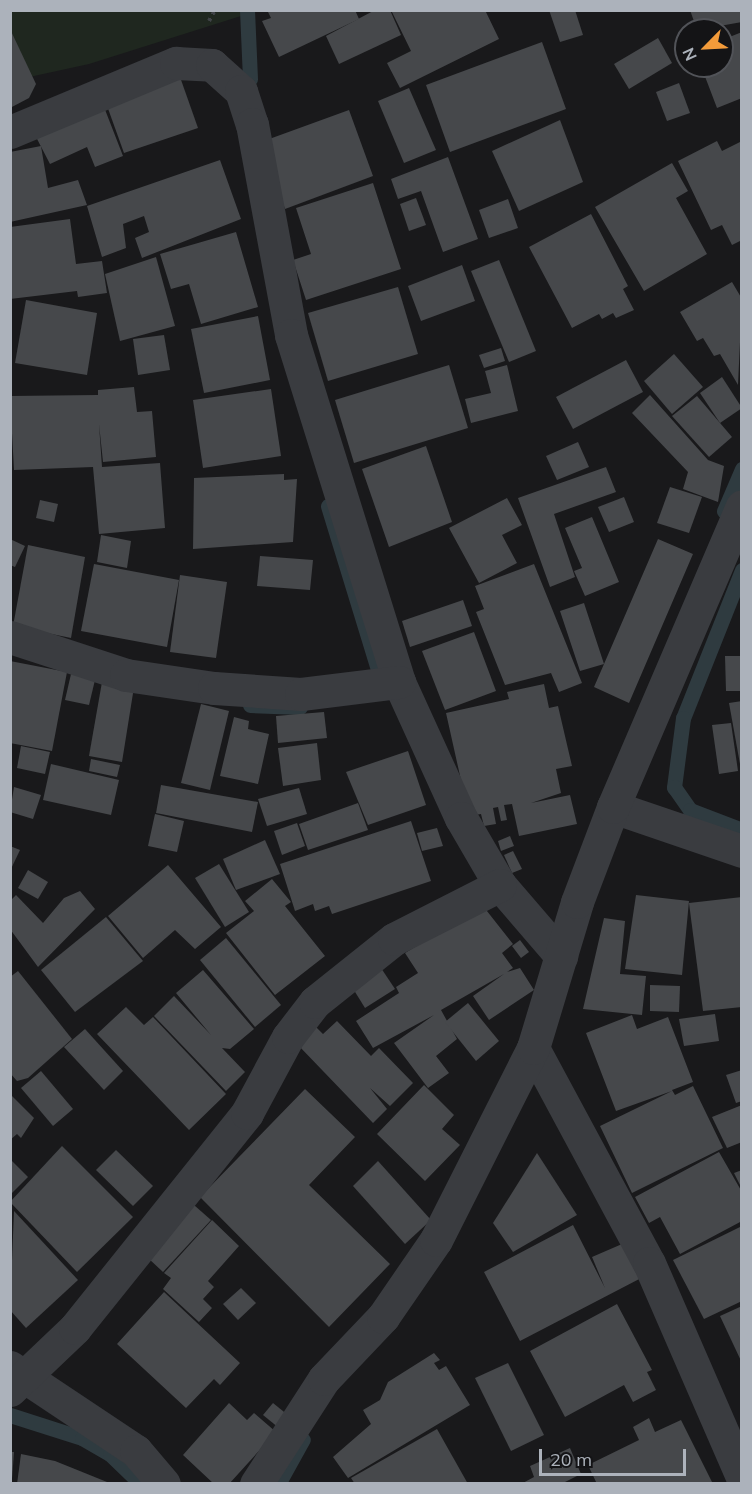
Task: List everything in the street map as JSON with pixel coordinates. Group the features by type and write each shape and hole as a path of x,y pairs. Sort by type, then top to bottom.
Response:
{"street":[{"path":"10,132 176,63 212,65 241,91 252,124 291,335 399,682 461,818 500,885 561,956"},
{"path":"256,1484 324,1379 383,1317 436,1240 533,1048 561,956 613,807 741,506"},
{"path":"10,638 126,675 214,688 301,694 399,682"},
{"path":"613,807 741,851"},
{"path":"164,1484 136,1452 16,1377 75,1328 247,1113 288,1037 315,1002 394,939 500,885"},
{"path":"533,1048 649,1263 741,1477"}],"shaded area":[{"path":"10,11 257,11 89,64 11,81"}],"building":[{"path":"267,10 355,10 359,19 279,57 262,21 271,18"},
{"path":"375,10 390,10 401,35 339,64 326,36"},
{"path":"391,10 485,10 499,39 400,88 387,63 411,51"},
{"path":"549,10 575,10 583,35 560,42"},
{"path":"690,10 742,10 742,22 734,23 734,18 693,18"},
{"path":"10,29 36,84 29,98 10,108"},
{"path":"742,32 742,98 717,108 706,78 734,78 734,35"},
{"path":"658,38 672,63 629,89 614,64"},
{"path":"542,42 566,109 450,152 426,85"},
{"path":"180,77 198,128 124,153 106,103"},
{"path":"679,83 690,113 667,121 656,92"},
{"path":"409,88 436,150 404,163 378,101"},
{"path":"104,107 123,156 95,167 87,147 50,164 35,135"},
{"path":"349,110 373,176 285,209 261,142"},
{"path":"560,120 583,182 519,211 492,151"},
{"path":"717,141 722,151 742,141 742,240 732,245 722,225 711,230 678,161"},
{"path":"41,146 48,188 78,180 87,205 10,222 10,152"},
{"path":"448,157 478,239 443,252 421,191 398,199 391,179"},
{"path":"220,160 241,219 142,258 135,238 149,232 144,216 123,224 126,248 102,257 87,206"},
{"path":"672,163 688,191 676,198 707,254 644,291 595,207"},
{"path":"373,183 401,269 306,300 293,260 311,254 296,208"},
{"path":"416,198 426,225 409,231 400,204"},
{"path":"508,199 518,228 489,238 479,210"},
{"path":"591,214 628,286 623,289 634,310 616,318 613,313 602,319 599,314 572,328 529,247"},
{"path":"70,219 76,264 102,261 107,293 78,297 77,291 10,299 10,227"},
{"path":"236,232 258,307 201,324 189,284 171,289 160,254"},
{"path":"156,257 175,326 120,341 105,274"},
{"path":"499,260 536,351 509,362 471,271"},
{"path":"462,265 475,301 421,321 408,286"},
{"path":"732,282 742,299 738,385 720,354 714,356 703,338 697,341 680,312"},
{"path":"398,287 418,354 328,381 308,313"},
{"path":"26,300 97,313 87,375 15,363"},
{"path":"258,316 270,380 204,393 191,329"},
{"path":"164,335 170,370 138,375 133,339"},
{"path":"501,348 505,361 484,368 479,355"},
{"path":"674,354 703,387 672,414 644,381"},
{"path":"626,360 643,392 573,429 556,397"},
{"path":"449,365 468,428 354,463 335,400"},
{"path":"507,365 518,411 471,423 465,399 491,393 485,371"},
{"path":"722,377 742,408 720,423 700,393"},
{"path":"134,387 137,412 152,411 156,457 103,462 99,424 102,467 160,463 165,528 99,534 93,467 14,470 10,396 98,395 98,390"},
{"path":"271,389 281,456 203,468 193,400"},
{"path":"650,395 708,460 724,466 718,502 683,489 688,472 632,413"},
{"path":"697,396 732,437 709,457 672,416"},
{"path":"578,442 589,467 557,480 546,456"},
{"path":"426,446 452,522 389,547 362,469"},
{"path":"606,467 616,492 554,514 575,577 550,587 518,498"},
{"path":"284,474 284,480 297,479 293,542 193,549 194,478"},
{"path":"670,487 702,497 689,533 657,523"},
{"path":"624,497 634,522 609,532 598,507"},
{"path":"507,498 522,525 502,535 517,563 479,583 449,528"},
{"path":"40,500 58,504 54,522 36,518"},
{"path":"592,517 619,582 585,596 574,571 582,568 565,528"},
{"path":"101,535 131,541 127,568 97,562"},
{"path":"10,539 25,546 15,567 10,565"},
{"path":"658,539 693,554 629,703 594,687"},
{"path":"28,545 85,557 71,638 13,626"},
{"path":"260,556 313,560 310,590 257,586"},
{"path":"94,564 179,580 167,647 81,631"},
{"path":"534,564 582,683 559,692 551,673 505,685 476,612 484,609 475,586"},
{"path":"180,575 227,582 216,658 170,652"},
{"path":"463,600 472,626 410,647 402,621"},
{"path":"584,603 604,664 580,671 560,611"},
{"path":"474,632 496,691 445,710 422,651"},
{"path":"725,656 742,656 742,691 726,691"},
{"path":"10,661 67,672 52,751 10,743"},
{"path":"71,674 95,680 89,705 65,700"},
{"path":"102,682 134,687 122,762 89,756"},
{"path":"544,684 549,708 558,706 572,766 556,769 561,793 531,803 570,795 577,824 519,836 512,804 504,805 507,820 501,821 498,807 493,808 496,824 484,826 481,814 469,816 446,713 509,699 507,692"},
{"path":"742,701 742,764 740,764 729,703"},
{"path":"201,704 229,711 210,790 181,783"},
{"path":"324,712 327,738 278,743 276,716"},
{"path":"234,717 249,721 248,729 269,734 258,784 220,776"},
{"path":"731,723 738,771 719,774 712,725"},
{"path":"317,743 321,780 283,786 278,748"},
{"path":"21,746 50,752 45,774 17,768"},
{"path":"408,751 426,805 368,825 346,772"},
{"path":"91,759 120,765 117,777 89,771"},
{"path":"51,764 119,780 111,815 43,800"},
{"path":"161,785 258,802 252,832 156,813"},
{"path":"14,787 41,795 33,819 10,812"},
{"path":"299,788 307,814 267,826 258,799"},
{"path":"358,803 368,830 308,850 299,824"},
{"path":"155,814 184,821 177,852 148,846"},
{"path":"411,821 431,881 332,914 329,906 315,911 313,904 295,911 280,864"},
{"path":"297,823 305,846 282,855 274,831"},
{"path":"437,828 443,846 422,851 417,833"},
{"path":"510,836 514,846 501,851 498,841"},
{"path":"265,840 280,874 236,890 223,859"},
{"path":"10,846 20,850 10,871"},
{"path":"513,851 522,869 512,873 504,855"},
{"path":"219,864 249,912 225,927 195,878"},
{"path":"168,865 221,927 195,949 175,930 143,958 108,916"},
{"path":"28,870 48,882 38,899 18,888"},
{"path":"272,879 291,902 285,906 325,956 275,995 226,933 254,911 245,901"},
{"path":"80,891 95,909 38,967 10,929 10,901 16,895 43,923 64,898"},
{"path":"636,895 689,901 682,975 625,969"},
{"path":"742,897 742,1007 703,1011 689,903"},
{"path":"483,906 513,944 502,953 513,968 507,972 520,968 534,990 489,1020 473,996 504,974 441,1010 457,1039 436,1056 449,1073 428,1088 394,1043 434,1015 373,1048 356,1021 399,993 396,987 418,973 405,953"},
{"path":"106,917 143,961 75,1012 41,970"},
{"path":"604,918 625,921 620,974 646,976 642,1015 583,1009"},
{"path":"226,938 281,1005 255,1027 200,960"},
{"path":"520,940 529,952 521,958 512,946"},
{"path":"381,968 395,989 365,1008 352,987"},
{"path":"203,970 254,1029 230,1049 222,1048 245,1072 226,1091 154,1016 174,996 211,1035 176,993"},
{"path":"18,971 72,1039 28,1078 17,1081 10,1073 10,977"},
{"path":"650,985 680,986 679,1012 650,1011"},
{"path":"468,1003 499,1041 476,1061 445,1022"},
{"path":"126,1007 144,1025 153,1017 226,1094 189,1130 97,1034"},
{"path":"715,1014 719,1041 684,1046 679,1019"},
{"path":"632,1015 637,1029 668,1017 693,1082 672,1090 675,1095 693,1086 723,1148 632,1193 600,1126 672,1091 616,1111 586,1033"},
{"path":"337,1021 371,1056 379,1048 413,1083 390,1106 370,1088 387,1109 373,1123 298,1045 316,1027 323,1034"},
{"path":"85,1029 123,1071 104,1090 64,1047"},
{"path":"742,1070 742,1101 736,1103 726,1075"},
{"path":"41,1071 73,1109 53,1126 21,1088"},
{"path":"424,1085 454,1115 442,1129 460,1145 425,1181 377,1134"},
{"path":"305,1089 355,1137 309,1185 390,1264 329,1327 200,1197"},
{"path":"10,1094 34,1118 21,1138 17,1134 10,1140"},
{"path":"742,1105 742,1142 727,1148 712,1117"},
{"path":"62,1146 133,1217 77,1272 10,1202"},
{"path":"116,1150 153,1186 133,1206 96,1170"},
{"path":"719,1152 742,1192 742,1221 680,1254 660,1217 649,1223 635,1197"},
{"path":"537,1153 577,1215 513,1252 493,1223"},
{"path":"10,1159 28,1177 10,1195"},
{"path":"378,1161 431,1220 405,1244 353,1186"},
{"path":"742,1170 742,1189 734,1173"},
{"path":"186,1198 211,1220 163,1272 148,1258"},
{"path":"14,1211 78,1280 26,1328 10,1310"},
{"path":"212,1220 239,1246 208,1281 214,1287 203,1299 212,1308 199,1322 163,1289 171,1278 164,1273"},
{"path":"573,1225 605,1288 592,1257 629,1241 645,1276 520,1341 484,1272"},
{"path":"742,1226 742,1301 704,1319 673,1260"},
{"path":"241,1288 256,1303 238,1320 223,1304"},
{"path":"164,1292 240,1363 220,1385 214,1379 186,1408 117,1344"},
{"path":"617,1304 652,1370 647,1372 656,1390 633,1402 624,1385 565,1417 530,1351"},
{"path":"742,1306 742,1363 720,1316"},
{"path":"434,1353 440,1360 434,1363 439,1370 446,1366 470,1405 348,1478 333,1457 371,1424 363,1410 380,1400 388,1382"},
{"path":"508,1363 544,1435 511,1451 475,1378"},
{"path":"229,1403 247,1420 254,1413 276,1432 229,1484 214,1484 183,1455"},
{"path":"273,1403 289,1416 279,1428 263,1415"},
{"path":"649,1418 655,1432 681,1420 712,1482 597,1484 588,1465 639,1440 633,1427"},
{"path":"437,1429 468,1484 355,1484 351,1478"},
{"path":"570,1448 581,1474 561,1484 521,1484 534,1477 530,1466"},
{"path":"10,1452 14,1452 12,1479 10,1479"},
{"path":"21,1454 55,1461 112,1484 17,1484"}],"waterway":[{"path":"247,10 250,79"},
{"path":"724,511 742,469"},
{"path":"328,506 383,686"},
{"path":"742,570 683,718 674,787 690,810 742,830"},
{"path":"250,705 300,707"},
{"path":"10,1415 82,1438 110,1454 141,1484"},
{"path":"278,1484 303,1439"}]}
